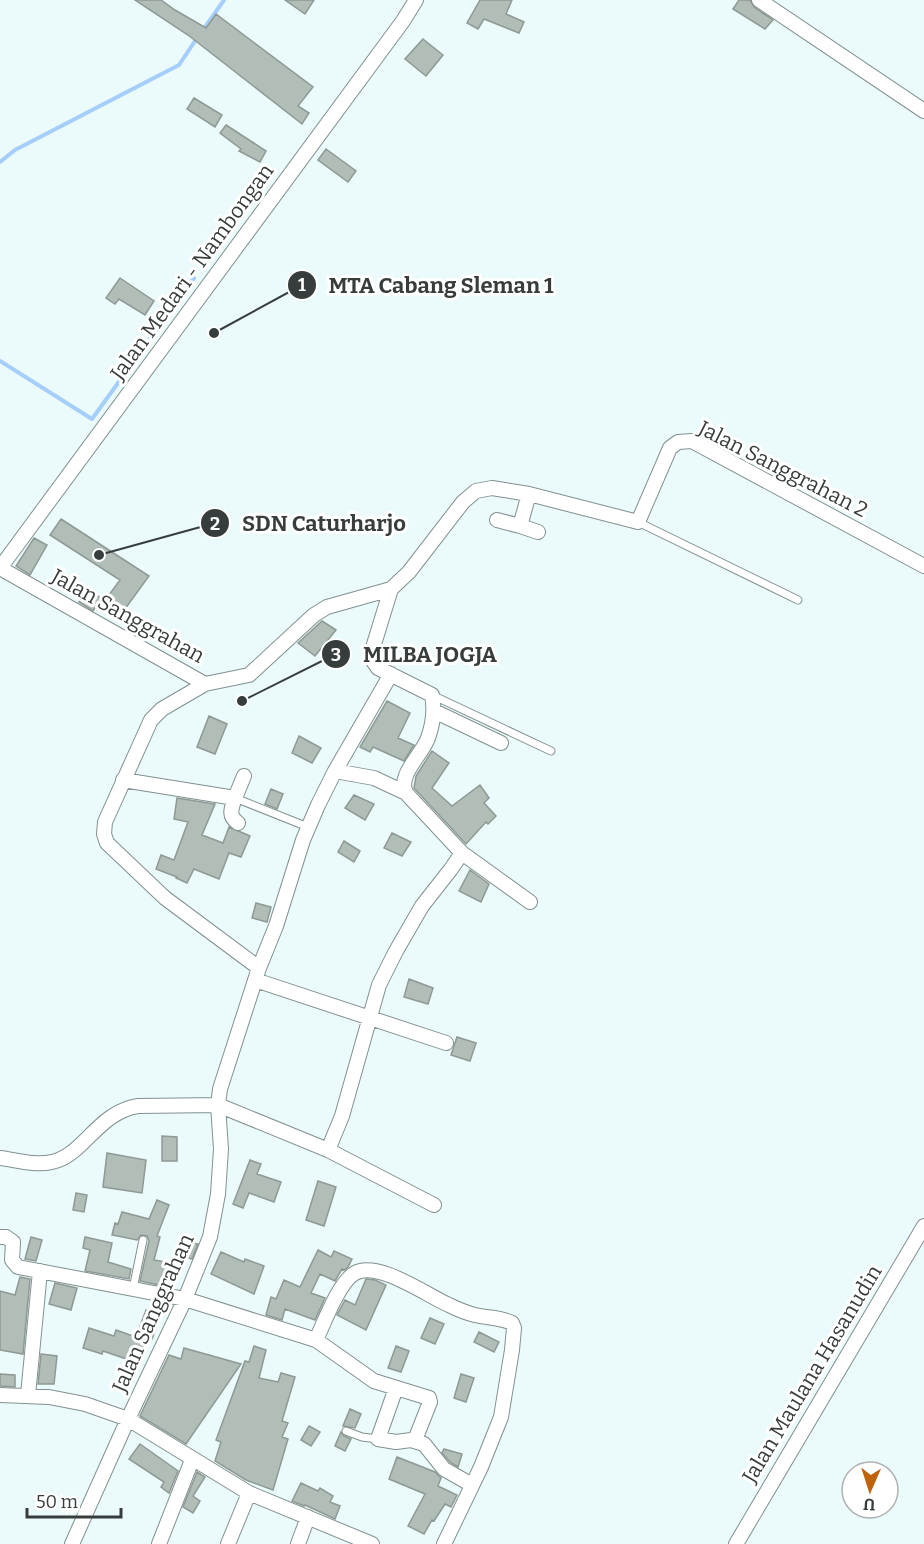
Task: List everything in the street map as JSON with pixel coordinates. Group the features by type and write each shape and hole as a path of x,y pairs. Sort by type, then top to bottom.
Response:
{"street":[{"name":"Jalan Medari - Nambongan","path":"0,568 417,0"},
{"path":"759,0 924,111"},
{"name":"Jalan Sanggrahan 2","path":"638,522 670,447 678,442 692,441 924,566"},
{"path":"205,684 249,675 314,615 327,607 391,589 409,572 463,502 477,491 492,488 529,494 638,522"},
{"path":"520,526 529,494"},
{"path":"497,520 538,532"},
{"name":"Jalan Sanggrahan","path":"0,568 205,684"},
{"path":"391,589 371,654 373,661 378,668 432,695 434,711 428,739 405,777 403,783 406,794"},
{"path":"391,674 335,771 303,840 276,926 257,974 370,1019 446,1043"},
{"name":"Jalan Sanggrahan","path":"72,1544 185,1299 210,1237 218,1194 221,1149 218,1105 220,1089 257,974 165,898 107,843 104,834 105,822 151,720 162,709 205,684"},
{"path":"434,711 501,742"},
{"path":"335,771 374,778 406,794 462,853 530,902"},
{"path":"238,823 232,819 231,814 244,776"},
{"path":"123,780 235,798"},
{"path":"328,1150 342,1116 379,985 422,906 462,853"},
{"path":"0,1158 38,1163 57,1161 73,1151 102,1124 130,1107 218,1105 328,1150 434,1205"},
{"name":"Jalan Maulana Hasanudin","path":"736,1544 924,1226"},
{"path":"0,1237 13,1242 12,1260 18,1267 185,1299 316,1340 374,1381 429,1398 430,1402 416,1440"},
{"path":"316,1340 342,1287 355,1273 366,1270 387,1274 474,1315 512,1323 514,1328 512,1350 501,1417 444,1544"},
{"path":"28,1395 40,1271"},
{"path":"396,1388 378,1439 396,1442 416,1440 428,1447 444,1469 472,1485"},
{"path":"0,1395 28,1395 85,1404 128,1419 249,1493 372,1544"},
{"path":"159,1544 192,1460"},
{"path":"228,1544 249,1493"},
{"path":"298,1544 308,1517"}],"lane":[{"path":"638,522 798,600"},
{"path":"432,695 551,751"},
{"path":"235,798 309,827"},
{"path":"134,1289 143,1240"},
{"path":"346,1431 362,1437 378,1439"}],"building":[{"path":"135,0 161,0 206,28 216,14 313,87 298,106 309,113 302,124 188,35"},
{"path":"285,0 314,0 305,14"},
{"path":"480,0 512,0 506,14 524,22 519,33 484,19 478,29 467,23"},
{"path":"739,0 750,0 754,7 773,20 765,29 733,9"},
{"path":"423,39 443,55 426,76 405,59"},
{"path":"194,98 222,115 215,127 187,109"},
{"path":"226,125 266,151 260,162 239,151 241,149 220,133"},
{"path":"326,149 356,171 348,182 318,160"},
{"path":"120,278 154,301 145,315 119,299 115,304 106,298"},
{"path":"61,519 149,576 117,620 100,607 120,580 50,535"},
{"path":"34,538 47,545 30,575 16,566"},
{"path":"87,590 101,598 93,611 79,602"},
{"path":"322,621 336,630 315,656 298,643"},
{"path":"387,701 410,713 398,738 414,745 404,761 373,747 370,752 360,747"},
{"path":"209,716 227,724 215,754 197,747"},
{"path":"299,736 321,748 312,763 292,753"},
{"path":"432,751 449,763 432,788 452,806 480,785 489,798 484,803 496,816 488,824 486,822 466,844 414,788 416,776"},
{"path":"271,789 283,794 277,809 265,804"},
{"path":"354,795 374,804 365,820 345,808"},
{"path":"177,798 215,804 202,835 223,843 229,827 250,836 241,857 229,853 219,879 194,869 187,883 156,869 161,855 174,860 188,822 174,819"},
{"path":"392,833 411,842 402,856 384,848"},
{"path":"344,841 360,851 354,862 338,852"},
{"path":"470,870 489,884 481,902 459,891"},
{"path":"256,903 271,907 267,922 252,918"},
{"path":"409,979 433,988 428,1004 404,997"},
{"path":"457,1037 476,1043 470,1061 451,1055"},
{"path":"162,1136 177,1137 177,1161 162,1161"},
{"path":"107,1153 146,1160 142,1193 103,1187"},
{"path":"250,1160 261,1164 257,1174 281,1182 274,1202 249,1193 243,1208 233,1204"},
{"path":"318,1181 336,1187 324,1226 306,1220"},
{"path":"76,1193 87,1195 84,1212 73,1210"},
{"path":"157,1200 169,1205 157,1236 160,1237 154,1260 173,1263 168,1287 140,1281 149,1241 147,1236 141,1235 137,1240 112,1235 115,1223 118,1224 122,1212 149,1219"},
{"path":"31,1237 42,1240 36,1261 25,1259"},
{"path":"85,1237 112,1243 108,1262 131,1269 129,1279 85,1271 90,1250 83,1248"},
{"path":"180,1240 198,1244 192,1259 177,1256"},
{"path":"318,1250 331,1257 334,1251 352,1259 335,1281 320,1274 311,1293 325,1298 315,1320 285,1309 282,1320 266,1315 271,1297 276,1299 284,1280 300,1287"},
{"path":"221,1252 244,1262 245,1259 264,1266 254,1294 211,1274"},
{"path":"20,1277 30,1279 23,1354 0,1350 0,1291 15,1295"},
{"path":"366,1279 386,1285 366,1330 337,1315 345,1300 355,1305"},
{"path":"55,1283 77,1288 71,1310 49,1304"},
{"path":"146,1310 161,1316 152,1339 147,1337 138,1363 103,1351 102,1354 83,1348 89,1328 114,1336 116,1330 136,1337"},
{"path":"430,1318 444,1324 435,1344 421,1338"},
{"path":"479,1332 499,1342 494,1352 474,1342"},
{"path":"254,1346 266,1350 259,1378 278,1382 281,1373 295,1377 282,1421 288,1423 282,1437 288,1439 273,1490 246,1480 215,1461 221,1442 216,1440 245,1361 249,1362"},
{"path":"396,1346 409,1351 401,1372 388,1368"},
{"path":"184,1348 241,1364 186,1444 140,1416 169,1355 181,1359"},
{"path":"41,1354 57,1356 54,1384 38,1384"},
{"path":"0,1374 15,1375 15,1387 0,1386"},
{"path":"461,1374 474,1378 466,1402 454,1398"},
{"path":"350,1409 361,1414 355,1428 343,1426"},
{"path":"309,1426 320,1432 311,1446 301,1440"},
{"path":"341,1432 351,1439 345,1451 335,1446"},
{"path":"140,1444 178,1471 169,1493 161,1487 164,1482 129,1459"},
{"path":"444,1449 462,1454 458,1467 442,1453"},
{"path":"397,1457 435,1472 441,1478 438,1486 457,1495 451,1507 445,1504 424,1534 408,1526 425,1494 389,1479"},
{"path":"197,1472 205,1477 193,1496 200,1501 193,1513 183,1507"},
{"path":"301,1483 318,1491 320,1488 333,1496 330,1502 340,1506 335,1519 292,1501"}],"waterway":[{"path":"203,30 224,0"},
{"path":"0,162 15,150 179,65 197,38"},
{"path":"0,361 92,419 194,278"}],"place":[{"name":"MTA Cabang Sleman 1","path":"214,333"},
{"name":"SDN Caturharjo","path":"99,555"},
{"name":"MILBA JOGJA","path":"242,701"}]}
